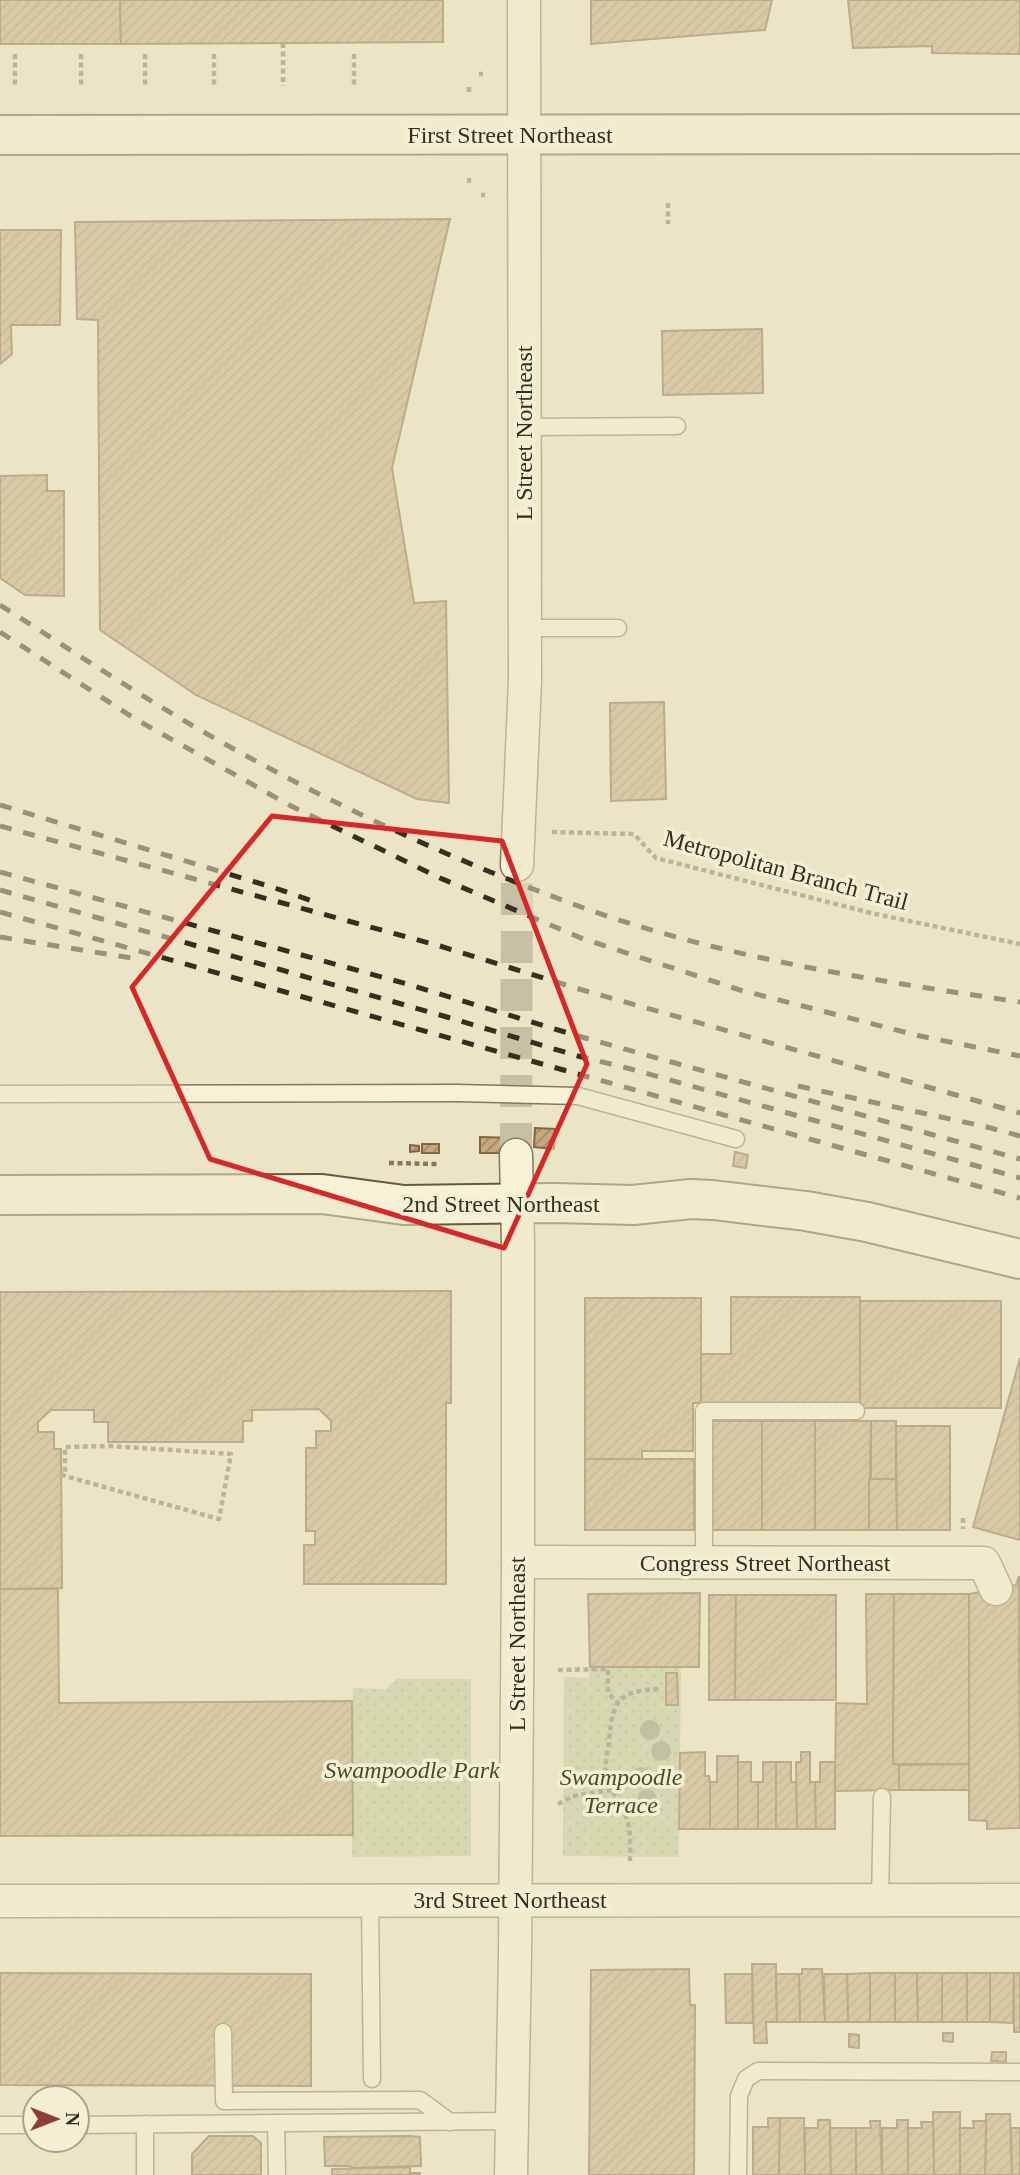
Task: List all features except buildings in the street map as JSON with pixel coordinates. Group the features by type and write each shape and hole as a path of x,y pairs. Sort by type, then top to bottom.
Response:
{"street":[{"name":"L Street Northeast","path":"517,866 525,681 524,0"},
{"name":"First Street Northeast","path":"0,135 1020,134"},
{"name":"L Street Northeast","path":"511,2175 518,1562 516,1155"},
{"name":"2nd Street Northeast","path":"0,1195 322,1194 404,1205 633,1205 691,1199 713,1200 855,1220 1008,1256"},
{"name":"Congress Street Northeast","path":"518,1562 984,1563 996,1589"},
{"name":"3rd Street Northeast","path":"0,1901 1020,1900"}],"lane":[{"path":"523,428 677,426"},
{"path":"524,628 618,628"},
{"path":"0,1094 457,1093 578,1096 736,1139"},
{"path":"704,1563 704,1411 856,1411"},
{"path":"880,1900 882,1797"},
{"path":"370,1900 372,2079"},
{"path":"223,2032 223,2101 420,2100 450,2122"},
{"path":"738,2175 739,2096 746,2079 758,2071 1020,2072"},
{"path":"91,2124 511,2121"},
{"path":"276,2123 277,2175"},
{"path":"145,2124 145,2175"},
{"path":"0,2125 21,2125"}],"path":[{"path":"283,43 283,86"},
{"path":"15,54 15,86"},
{"path":"81,54 81,86"},
{"path":"145,54 145,86"},
{"path":"214,54 214,86"},
{"path":"354,54 354,87"},
{"path":"668,203 668,224"},
{"name":"Metropolitan Branch Trail","path":"549,832 634,834 656,858 871,913 1020,944"},
{"path":"111,1446 230,1454 219,1519 63,1475 65,1447 111,1446"},
{"path":"558,1670 608,1669 608,1693 618,1703"},
{"path":"630,1861 629,1826 624,1810 611,1790 606,1771 611,1717 618,1703 626,1695 637,1689 660,1689"},
{"path":"558,1804 573,1796 611,1790"}],"highlighted area":[{"path":"272,816 502,841 587,1064 504,1248 210,1159 132,987"}],"green space":[{"name":"Swampoodle Terrace","path":"590,1667 681,1668 679,1857 563,1856 564,1677 589,1678"},
{"name":"Swampoodle Park","path":"396,1679 471,1679 471,1856 352,1857 353,1688 386,1689"}],"tunnel":[{"path":"516,1155 517,865"}],"railway":[{"path":"0,605 173,714 274,771 403,834 536,890 634,925 743,954 853,976 1020,1002"},
{"path":"0,632 137,720 291,806 440,878 581,938 740,990 920,1036 1020,1056"},
{"path":"0,805 315,902"},
{"path":"0,826 440,946 579,989 1020,1113"},
{"path":"0,872 407,984 578,1036 1020,1159"},
{"path":"0,890 578,1056 1020,1178"},
{"path":"0,912 1020,1198"},
{"path":"0,937 138,959"},
{"path":"798,1086 1020,1136"}]}
